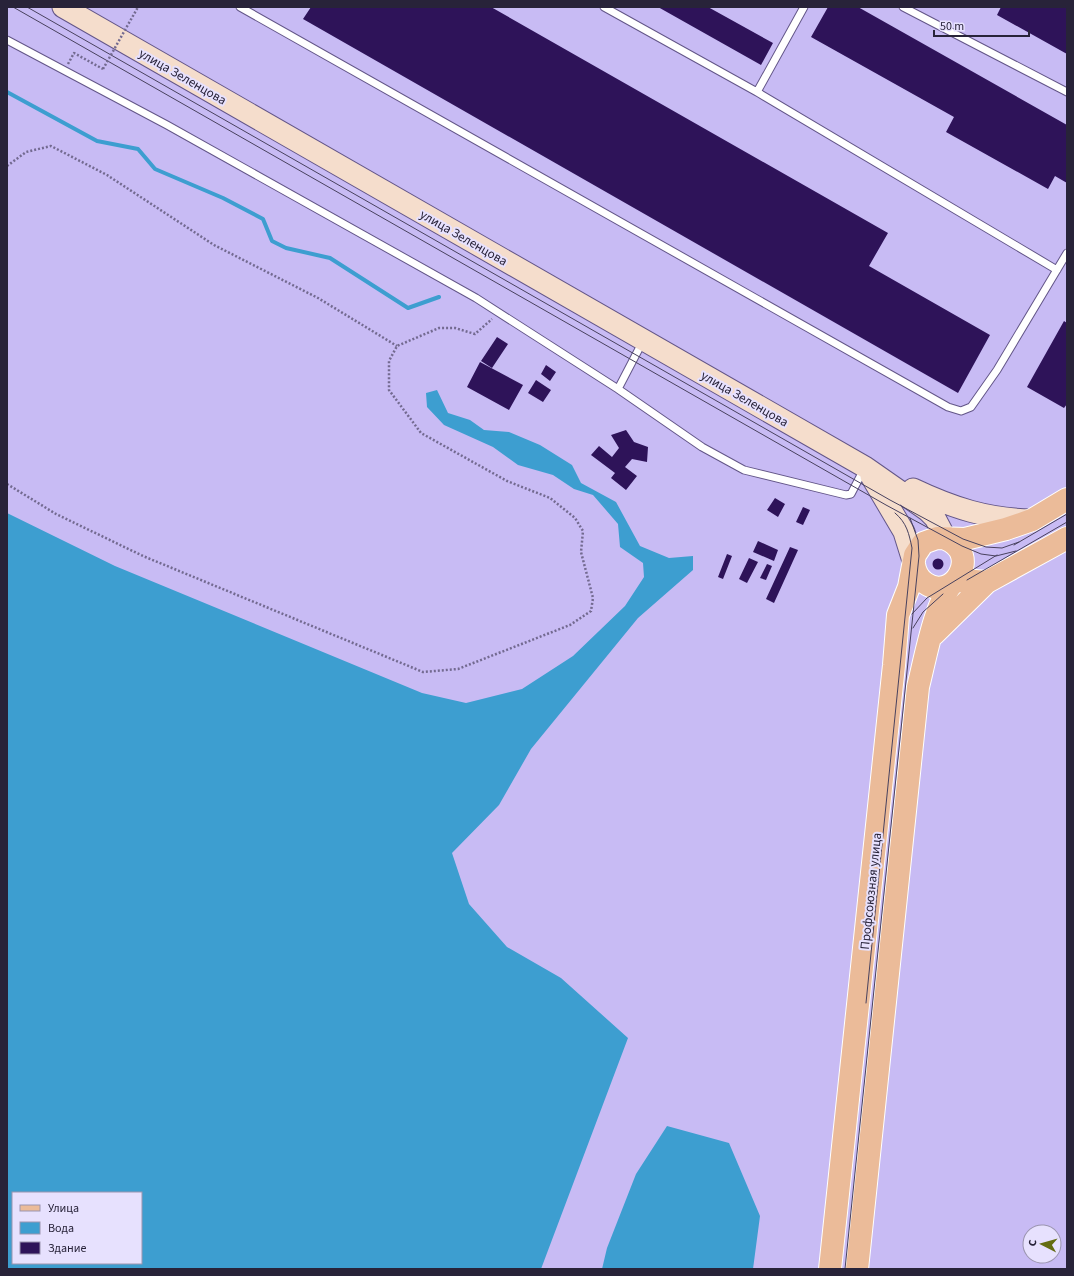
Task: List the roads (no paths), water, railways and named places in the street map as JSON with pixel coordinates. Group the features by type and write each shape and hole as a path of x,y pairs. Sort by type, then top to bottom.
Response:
{"main road":[{"name":"улица Зеленцова","path":"73,9 865,467 928,511 935,518 949,540"},
{"name":"улица Зеленцова","path":"865,467 896,516 907,539 914,564"},
{"path":"865,467 957,508 1000,518 1032,520"},
{"name":"Профсоюзная улица","path":"830,1269 898,615 909,587 918,549 923,543 936,538 949,540 989,534 1032,520 1067,499"},
{"path":"931,636 987,582 1067,538"},
{"path":"949,540 959,548 963,559 962,570 952,583"},
{"path":"914,564 917,574 924,582 938,587 963,580 987,582"},
{"name":"Профсоюзная улица","path":"858,1269 918,687 931,636 945,594 952,583"}],"lane":[{"path":"240,7 954,409 961,411 971,407 979,396 1022,330 1067,252"},
{"path":"604,7 757,92 1057,270"},
{"path":"757,92 804,7"},
{"path":"903,7 1067,92"},
{"path":"7,40 167,125 500,312 618,388 702,447 744,470 846,495 851,494 865,467"},
{"path":"618,388 644,340"}],"water":[{"path":"437,390 448,413 470,420 484,430 509,432 540,445 572,465 581,483 616,502 640,546 669,558 693,556 693,570 638,618 531,749 499,805 452,853 469,904 507,947 561,978 628,1038 541,1269 7,1269 7,513 115,566 422,693 466,703 522,689 573,656 625,606 644,577 643,563 620,547 618,524 593,495 574,489 553,475 518,465 493,447 444,425 427,407 426,393"},
{"path":"667,1126 729,1143 760,1216 753,1269 602,1269 607,1248 636,1174"}],"waterway":[{"path":"7,92 97,141 138,149 155,169 223,198 263,219 272,241 286,248 330,258 408,308 439,297"}],"tram line":[{"path":"13,7 886,505 962,546 981,554 996,556 1016,551"},
{"path":"27,7 890,500 963,539 986,547 1002,548 1019,542"},
{"path":"866,1003 912,548 905,525 895,513"},
{"path":"1014,545 1067,514"},
{"path":"845,1269 919,556 918,540 910,518"},
{"path":"967,580 1067,522"},
{"path":"912,614 927,598 997,555"},
{"path":"913,628 923,612 943,594"}]}
